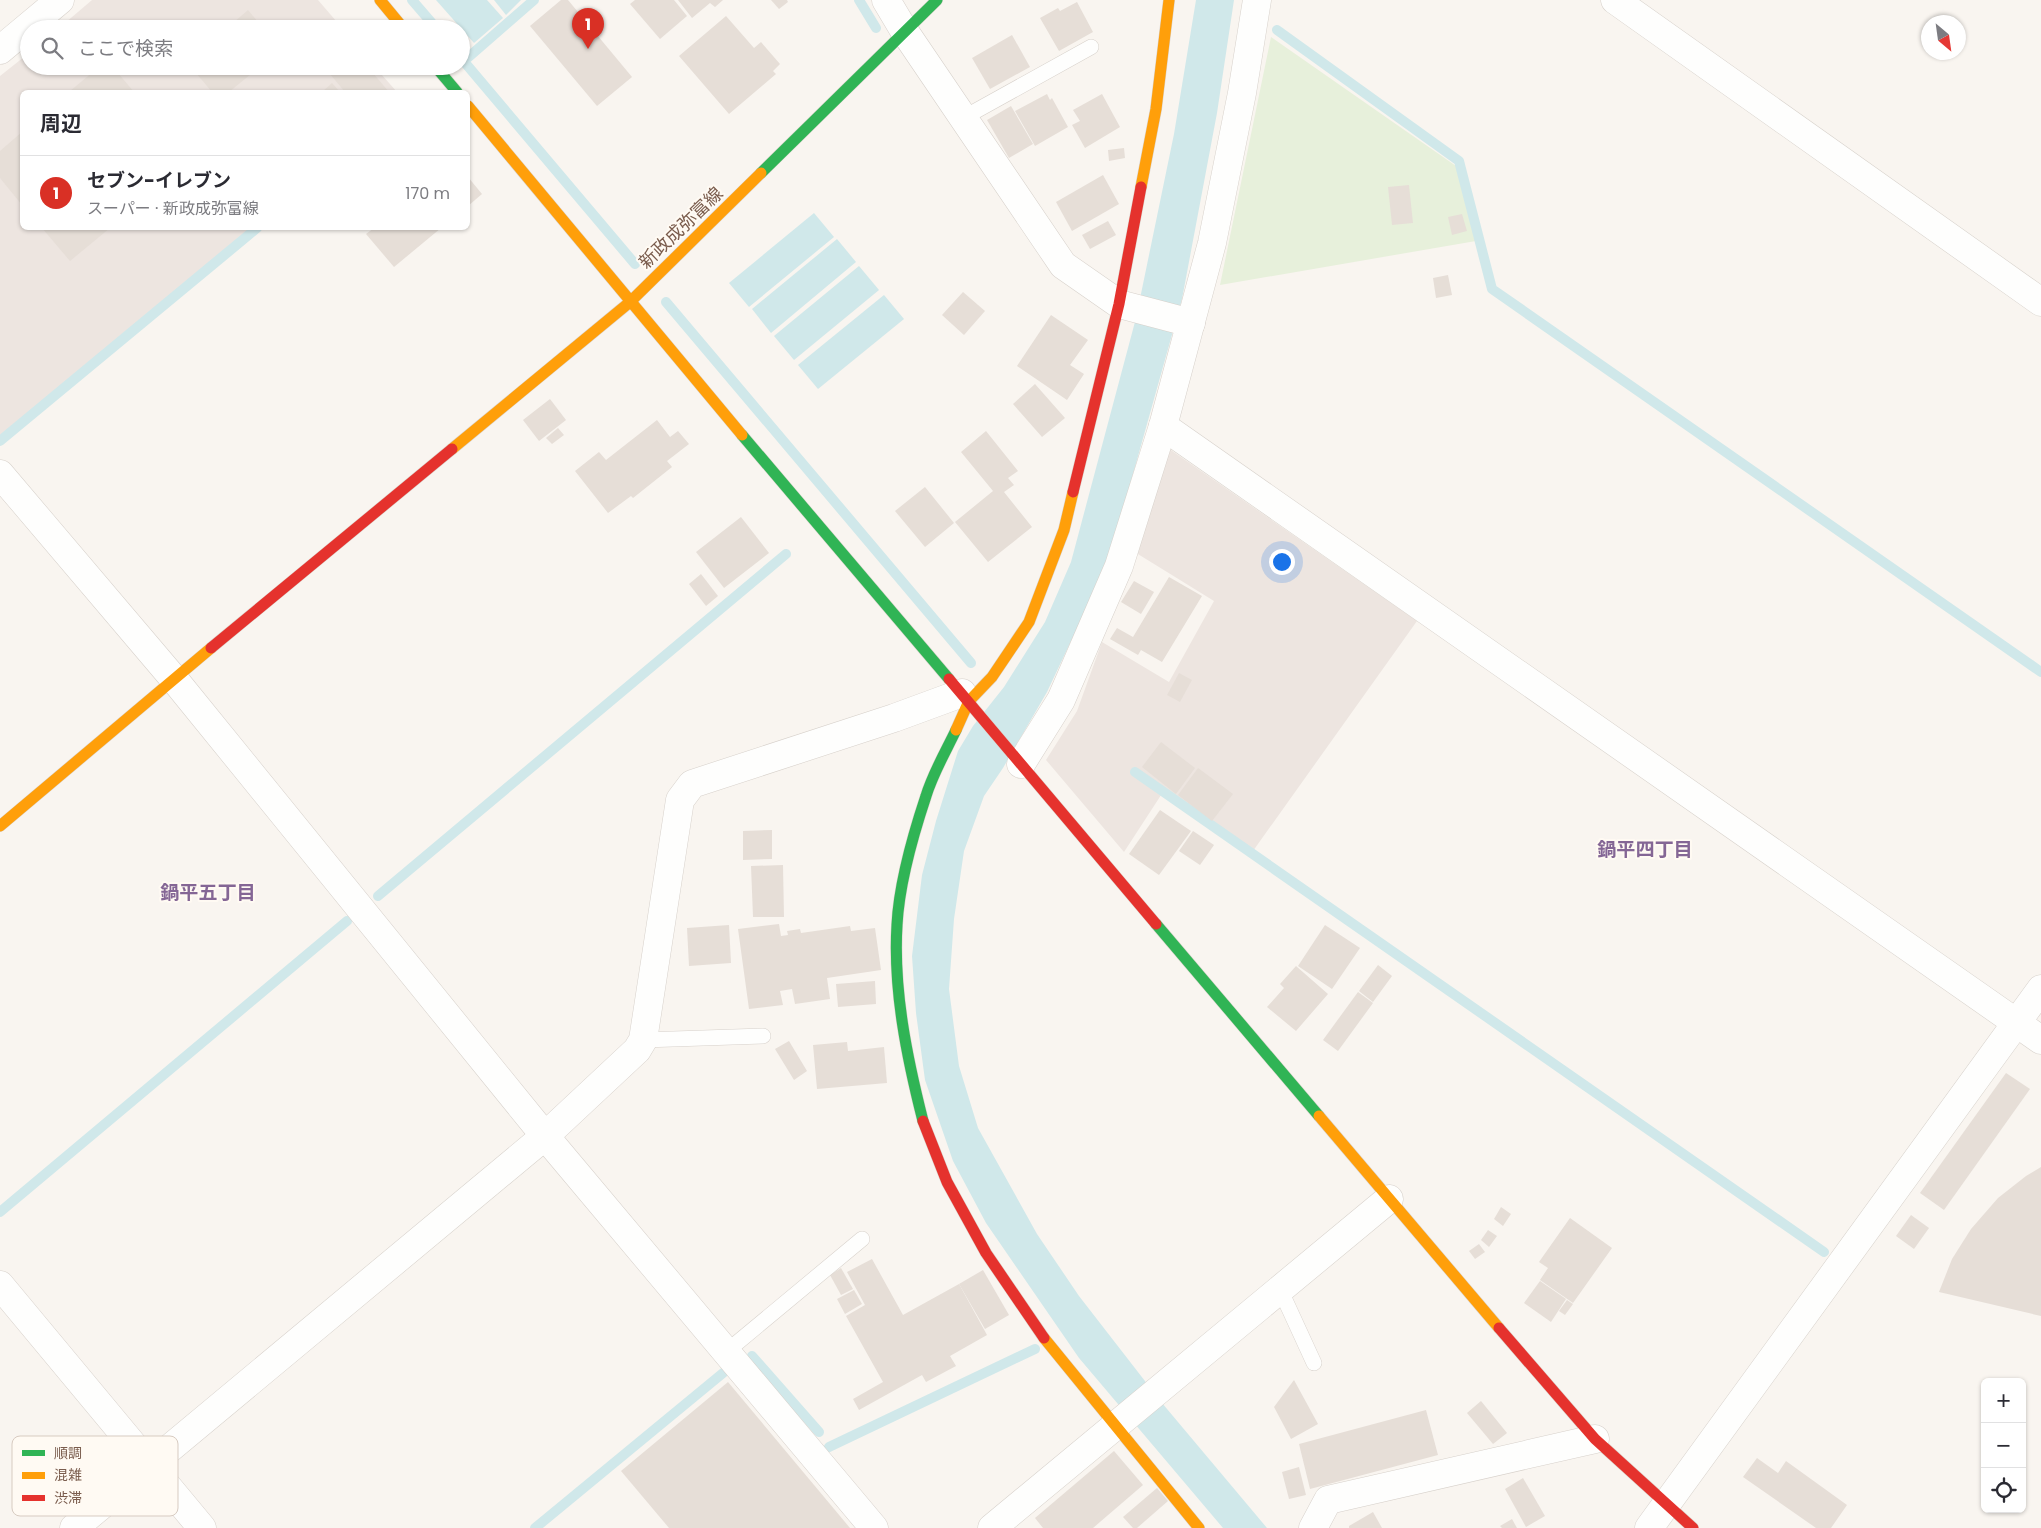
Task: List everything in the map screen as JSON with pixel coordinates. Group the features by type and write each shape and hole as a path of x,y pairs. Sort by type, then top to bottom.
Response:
{"street":[{"path":"36,20 60,0"},
{"path":"380,0 397,20"},
{"path":"886,0 905,32 1063,265 1127,306 1186,321"},
{"name":"新政成弥富線","path":"0,826 174,679 630,302 937,0"},
{"path":"178,1442 545,1136 637,1050 643,1040 680,800 692,784 894,718 965,697 992,677 1029,622 1064,530 1127,306 1156,110 1169,0"},
{"path":"1017,759 1061,700 1119,566 1163,426 1186,321 1212,243 1242,93 1257,0"},
{"path":"1615,0 2041,302"},
{"path":"0,50 20,33"},
{"path":"443,75 455,90"},
{"path":"470,108 630,302 979,715 1595,1438 1693,1528"},
{"path":"1163,426 2041,1040"},
{"path":"0,474 174,679 545,1136 874,1528"},
{"path":"965,697 926,794 907,861 897,925 899,991 908,1062 924,1126 947,1182 986,1253 1023,1309 1054,1353 1200,1528"},
{"path":"1649,1528 2018,1024 2041,989"},
{"path":"992,1528 1162,1389 1389,1198"},
{"path":"0,1284 126,1436"},
{"path":"1314,1528 1328,1500 1595,1438"},
{"path":"178,1499 202,1528"},
{"path":"74,1528 88,1516"}],"lane":[{"path":"963,118 1091,47"},
{"path":"643,1040 763,1036"},
{"path":"726,1352 862,1239"},
{"path":"1280,1289 1314,1363"}],"shaded area":[{"path":"92,0 318,0 335,20 69,20"},
{"path":"20,60 20,75 382,75 395,90 20,90 20,230 258,230 0,446 0,76"},
{"path":"1165,446 1417,621 1253,851 1165,789 1124,852 1046,760 1077,711 1102,642 1169,682 1214,601 1133,551"}],"green space":[{"path":"1271,37 1456,166 1476,241 1220,285"}],"water":[{"path":"436,0 487,0 503,18 474,43 470,38 470,20 454,20"},
{"path":"494,0 521,0 506,15"},
{"path":"1196,0 1234,0 1217,113 1182,299 1114,542 1080,622 1047,692 1003,768 984,796 964,851 954,919 949,989 959,1066 978,1128 1037,1234 1079,1296 1162,1403 1267,1528 1223,1528 1079,1358 986,1223 953,1161 925,1080 916,1013 912,956 922,875 936,821 958,751 973,726 1004,687 1045,622 1071,562 1136,318 1174,134"},
{"path":"814,213 834,237 749,307 729,283"},
{"path":"837,239 856,262 771,333 752,309"},
{"path":"859,266 879,290 794,360 774,336"},
{"path":"884,295 904,319 818,389 798,365"}],"building":[{"path":"561,0 568,0 632,77 597,106 530,26"},
{"path":"635,0 674,0 687,16 660,39 630,4"},
{"path":"678,0 723,0 715,7 710,3 692,18"},
{"path":"771,0 787,0 788,2 779,9"},
{"path":"1077,2 1093,32 1059,51 1040,18 1058,8 1060,11"},
{"path":"248,10 256,20 236,20"},
{"path":"726,16 754,48 761,42 780,64 773,71 776,74 729,114 679,56"},
{"path":"1012,35 1030,67 990,89 972,58"},
{"path":"89,75 120,75 132,90 71,90"},
{"path":"198,75 250,75 231,90 210,90"},
{"path":"331,75 375,75 387,90 343,90"},
{"path":"332,83 338,90 324,90"},
{"path":"1047,94 1050,100 1052,98 1068,127 1035,146 1015,111"},
{"path":"1102,94 1120,127 1085,148 1072,125 1080,121 1073,110"},
{"path":"1011,106 1033,144 1009,158 987,120"},
{"path":"20,134 20,203 0,178 0,151"},
{"path":"1124,148 1125,158 1109,161 1108,150"},
{"path":"1103,175 1119,204 1072,231 1056,202"},
{"path":"470,179 482,194 470,204"},
{"path":"1409,185 1413,223 1392,225 1388,187"},
{"path":"1462,214 1467,231 1452,235 1448,217"},
{"path":"1108,221 1116,235 1090,249 1082,235"},
{"path":"44,230 108,230 70,261"},
{"path":"371,230 439,230 394,267 366,234"},
{"path":"1448,275 1452,295 1436,298 1433,278"},
{"path":"963,292 985,311 964,335 942,315"},
{"path":"1051,315 1088,340 1070,365 1084,374 1067,400 1017,366"},
{"path":"1035,384 1065,418 1042,437 1013,404"},
{"path":"550,399 566,420 539,441 523,420"},
{"path":"657,420 670,437 678,431 689,444 667,461 672,467 633,498 631,496 608,513 575,471 599,452 606,460"},
{"path":"558,428 564,435 552,444 546,438"},
{"path":"986,431 1018,471 1008,478 1014,485 1004,492 1032,527 988,562 955,522 993,491 961,452"},
{"path":"925,487 954,523 925,547 895,511"},
{"path":"741,517 769,553 724,588 696,552"},
{"path":"701,574 718,596 706,606 689,584"},
{"path":"1169,577 1202,596 1162,662 1141,650 1138,655 1110,639 1117,628 1133,637"},
{"path":"1134,581 1154,592 1141,614 1121,602"},
{"path":"1179,673 1192,680 1180,702 1167,695"},
{"path":"1161,742 1195,768 1176,794 1142,767"},
{"path":"1198,768 1233,794 1212,821 1178,795"},
{"path":"1160,810 1191,831 1159,875 1129,854"},
{"path":"772,830 772,859 743,860 743,831"},
{"path":"1193,831 1214,845 1200,865 1179,851"},
{"path":"783,865 784,917 753,917 751,866"},
{"path":"779,924 781,936 788,935 787,931 800,929 801,933 850,926 851,931 875,928 881,970 827,978 830,999 795,1004 792,989 780,991 783,1005 749,1009 738,929"},
{"path":"729,925 731,963 689,966 687,928"},
{"path":"1325,925 1360,948 1332,989 1298,966"},
{"path":"1378,965 1392,976 1373,1002 1359,991"},
{"path":"1296,966 1328,994 1296,1031 1267,1007 1284,988 1280,984"},
{"path":"875,981 876,1004 838,1007 836,984"},
{"path":"1358,992 1373,1003 1338,1051 1323,1040"},
{"path":"789,1041 807,1071 794,1080 775,1049"},
{"path":"847,1042 848,1051 884,1047 887,1083 817,1089 813,1045"},
{"path":"2006,1073 2030,1089 1944,1210 1920,1193"},
{"path":"2041,1167 2041,1316 1939,1292 1952,1259 1971,1229 1998,1198"},
{"path":"1501,1207 1511,1214 1503,1226 1494,1219"},
{"path":"1911,1215 1929,1228 1914,1249 1896,1236"},
{"path":"1570,1218 1612,1248 1573,1303 1540,1280 1548,1268 1539,1262"},
{"path":"1488,1230 1497,1236 1489,1247 1481,1240"},
{"path":"1479,1244 1485,1252 1475,1259 1469,1251"},
{"path":"872,1259 903,1315 959,1284 987,1335 950,1356 956,1366 926,1382 922,1375 859,1410 853,1399 883,1382 846,1316 865,1305 847,1272"},
{"path":"841,1268 853,1289 841,1295 830,1275"},
{"path":"983,1270 1009,1315 985,1329 959,1284"},
{"path":"1540,1281 1566,1299 1551,1322 1524,1303"},
{"path":"854,1290 862,1304 845,1314 837,1299"},
{"path":"1567,1300 1573,1304 1565,1315 1559,1311"},
{"path":"1294,1380 1318,1424 1291,1439 1274,1407"},
{"path":"728,1382 850,1528 669,1528 621,1471"},
{"path":"1481,1401 1507,1433 1493,1444 1467,1413"},
{"path":"1426,1410 1438,1455 1310,1489 1299,1444"},
{"path":"1114,1451 1143,1485 1093,1528 1043,1528 1035,1518"},
{"path":"1757,1458 1778,1473 1786,1461 1847,1505 1831,1528 1816,1528 1743,1477"},
{"path":"1299,1467 1306,1495 1289,1499 1282,1472"},
{"path":"1523,1478 1545,1516 1526,1527 1505,1489"},
{"path":"1157,1488 1168,1501 1137,1528 1133,1528 1123,1517"},
{"path":"1373,1512 1382,1528 1349,1528 1349,1526"},
{"path":"1512,1519 1517,1528 1502,1528 1500,1526"}],"waterway":[{"path":"412,0 429,20"},
{"path":"470,56 534,0"},
{"path":"859,0 876,28"},
{"path":"1277,30 1459,161 1492,289 2041,672"},
{"path":"470,69 635,264"},
{"path":"0,441 255,230"},
{"path":"666,302 971,663"},
{"path":"378,896 786,554"},
{"path":"1135,772 1824,1252"},
{"path":"0,1212 347,921"},
{"path":"829,1447 1035,1349"},
{"path":"752,1356 819,1432"},
{"path":"535,1528 723,1373"}],"traffic: fast":[{"path":"761,173 937,0"},
{"path":"443,75 455,90"},
{"path":"742,435 949,679"},
{"path":"923,1121 902,1024 899,999 896,950 898,909 907,860 921,811 932,779 956,730"},
{"path":"1156,924 1319,1116"}],"traffic: slow":[{"path":"380,0 397,20"},
{"path":"1141,187 1156,109 1169,0"},
{"path":"470,108 742,435"},
{"path":"452,449 630,302 761,173"},
{"path":"956,730 969,701 992,677 1029,622 1064,530 1073,492"},
{"path":"0,826 211,648"},
{"path":"1319,1116 1499,1328"},
{"path":"1044,1338 1199,1528"}],"traffic: jam":[{"path":"1073,492 1119,304 1141,187"},
{"path":"211,648 452,449"},
{"path":"949,679 1156,924"},
{"path":"923,1121 947,1182 986,1253 1044,1338"},
{"path":"1499,1328 1595,1439 1693,1528"}],"place":[{"name":"セブン-イレブン","path":"588,49"}],"district":[{"name":"鍋平四丁目","path":"1645,849"},
{"name":"鍋平五丁目","path":"208,892"}]}
